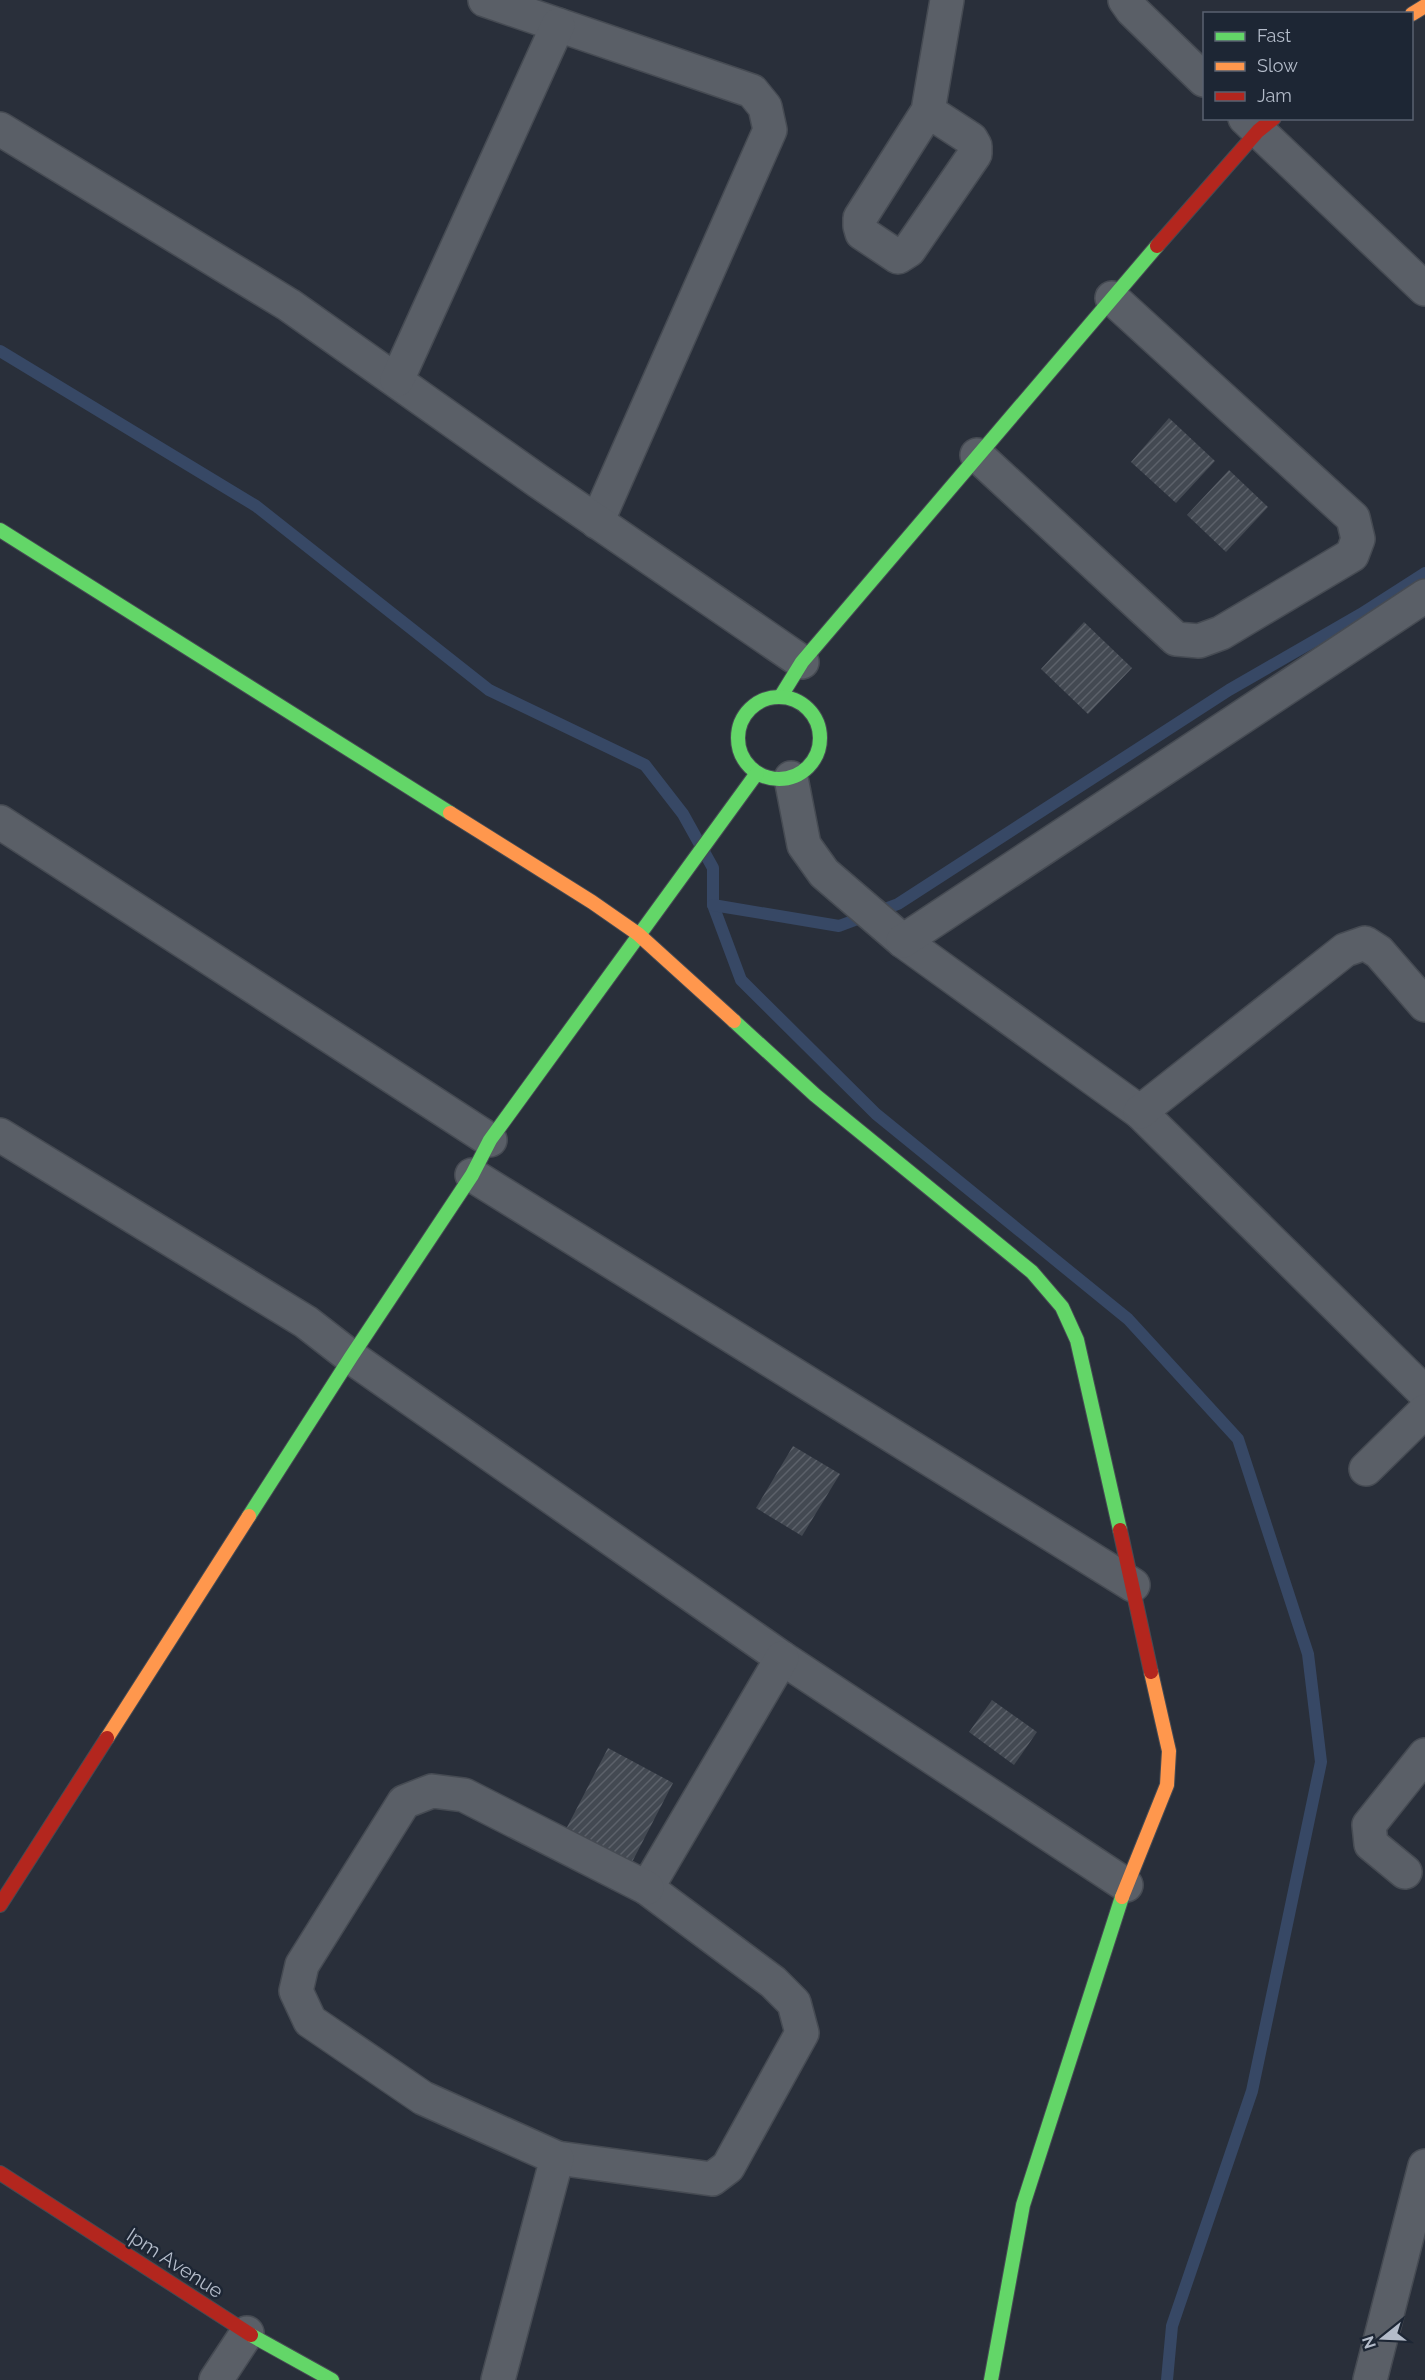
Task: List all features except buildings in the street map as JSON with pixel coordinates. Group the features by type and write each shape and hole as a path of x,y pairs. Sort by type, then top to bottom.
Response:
{"street":[{"path":"485,0 752,91 765,107 770,130 597,522"},
{"path":"928,111 947,0"},
{"path":"1125,0 1132,10 1203,79"},
{"path":"397,380 558,24"},
{"path":"781,696 802,662 1259,123 1425,289"},
{"path":"0,129 289,305 597,522 802,662"},
{"path":"977,455 1176,639 1199,641 1221,633 1352,555 1358,539 1353,518 1112,298"},
{"path":"0,530 592,902 638,934 814,1095 1032,1272 1062,1307 1077,1340 1133,1585 1169,1751 1167,1785 1126,1885 1023,2205 991,2380"},
{"path":"898,935 1425,596"},
{"path":"781,696 797,700 811,710 819,725 821,741 816,758 806,771 791,778 779,780 757,773 744,760 738,744 740,726 748,709 763,699 781,696"},
{"path":"0,1905 351,1357 472,1175 490,1140 757,773"},
{"path":"791,778 804,845 824,873 898,935 1140,1112 1425,1394"},
{"path":"0,822 490,1140"},
{"path":"1140,1112 1345,950 1365,944 1379,952 1425,1005"},
{"path":"0,1135 306,1322 351,1357 782,1658 1126,1885"},
{"path":"472,1175 1133,1585"},
{"path":"1366,1469 1425,1411"},
{"path":"647,1887 782,1658"},
{"path":"1405,1872 1371,1844 1369,1825 1425,1755"},
{"path":"432,1791 464,1795 647,1887 773,1982 794,2003 802,2033 728,2167 712,2179 557,2158 423,2098 310,2021 296,1992 302,1965 404,1802 432,1791"},
{"path":"498,2380 557,2158"},
{"path":"1370,2380 1421,2198 1425,2166"},
{"name":"Ipm Avenue","path":"0,2173 247,2333 332,2380"},
{"path":"216,2380 247,2333"}],"waterway":[{"path":"0,351 256,506 489,690 645,765 683,814 713,868 713,905 741,980 876,1114 1128,1319 1238,1439 1308,1654 1321,1762 1252,2091 1172,2326 1167,2380"},
{"path":"713,905 839,926 898,904 1229,690 1361,614 1425,573"}],"traffic: fast":[{"path":"781,696 802,662 1157,246"},
{"path":"0,530 450,813"},
{"path":"779,697 795,700 808,709 817,722 820,738 817,754 808,767 795,776 779,779 763,776 750,767 741,754 738,738 741,722 750,709 763,700 779,697"},
{"path":"249,1516 472,1175 490,1140 757,773"},
{"path":"734,1021 815,1095 1032,1272 1062,1307 1077,1340 1120,1530"},
{"path":"991,2380 1023,2205 1122,1897"},
{"path":"251,2335 332,2380"}],"traffic: slow":[{"path":"1413,13 1425,6"},
{"path":"450,813 592,902 638,934 734,1021"},
{"path":"107,1738 249,1516"},
{"path":"1122,1897 1167,1785 1169,1751 1151,1672"}],"traffic: jam":[{"path":"1157,246 1258,131 1272,120"},
{"path":"1120,1530 1151,1672"},
{"path":"0,1905 107,1738"},
{"path":"0,2173 251,2335"}]}
